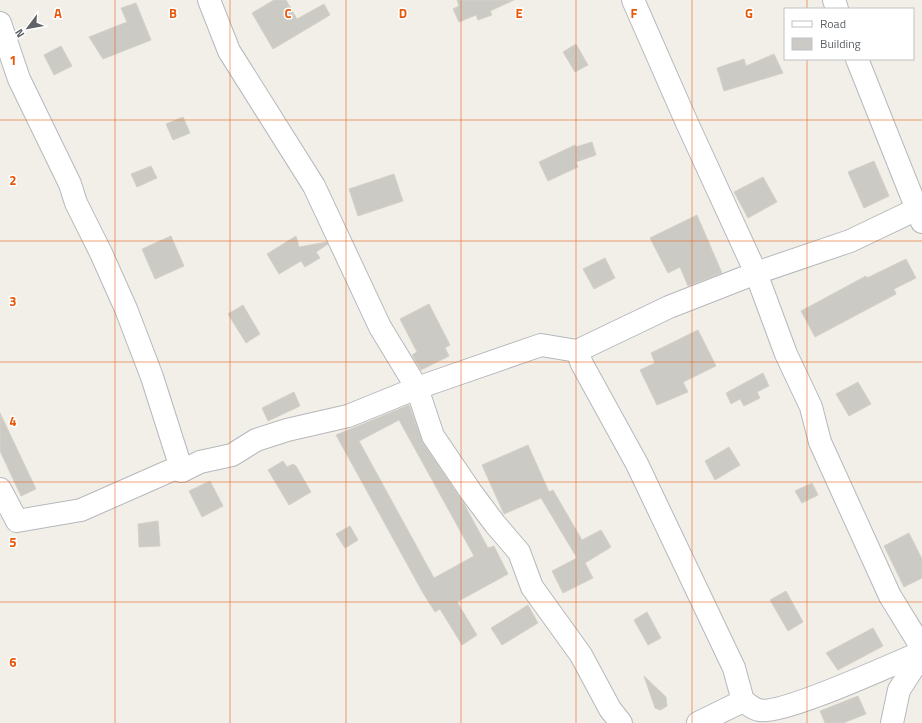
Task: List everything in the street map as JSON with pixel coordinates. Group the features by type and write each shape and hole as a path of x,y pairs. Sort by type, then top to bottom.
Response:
{"street":[{"path":"196,0 210,0 230,51 314,186 380,327 417,388 433,436 475,497 519,552 532,587 580,656 610,709 621,723"},
{"path":"633,0 686,123 756,273 786,354 811,407 820,442 890,596 922,648"},
{"path":"0,23 19,79 70,184 76,204 101,253 126,310 152,377 182,471"},
{"path":"0,489 17,521 80,510 174,469 182,471 200,462 232,455 256,440 287,430 348,416 417,388 540,345 577,350 669,307 756,273 850,241 920,212 857,60"},
{"path":"577,350 582,364 637,464 669,529 734,668 743,701 759,710 786,707 820,695 922,653"},
{"path":"892,723 899,690 922,653"},
{"path":"698,723 743,701"}],"building":[{"path":"274,0 286,0 297,19 324,4 330,15 273,49 252,13"},
{"path":"457,0 514,0 490,11 492,15 478,20 476,15 459,22 453,9 459,6"},
{"path":"136,3 151,40 103,59 89,37 127,22 121,8"},
{"path":"576,44 588,65 575,72 563,52"},
{"path":"61,46 72,66 54,75 44,55"},
{"path":"774,54 783,73 724,91 717,68 744,59 746,66"},
{"path":"183,117 190,133 173,140 166,124"},
{"path":"592,142 596,155 576,162 578,167 548,181 539,162 575,145 576,147"},
{"path":"874,161 889,196 864,208 848,172"},
{"path":"151,166 157,178 137,187 131,174"},
{"path":"394,174 403,201 358,216 349,189"},
{"path":"763,177 777,202 748,218 734,192"},
{"path":"697,215 722,273 688,286 680,267 668,273 650,238"},
{"path":"171,236 184,266 155,279 142,249"},
{"path":"296,236 299,247 327,242 328,244 316,252 320,258 305,267 301,261 279,274 267,254"},
{"path":"605,258 615,278 594,289 583,269"},
{"path":"906,259 916,278 894,289 896,294 815,337 801,311 866,276 867,278"},
{"path":"429,304 450,345 445,348 449,356 421,370 412,355 417,352 400,319"},
{"path":"243,305 260,334 246,343 228,314"},
{"path":"698,330 716,366 683,382 688,392 657,405 640,370 655,363 651,353"},
{"path":"763,373 769,386 757,392 760,398 744,406 740,399 731,404 726,393"},
{"path":"858,382 871,404 849,416 836,394"},
{"path":"294,392 300,406 268,421 262,408"},
{"path":"409,405 423,443 463,502 488,548 494,546 508,574 457,602 477,635 462,645 440,609 435,612 423,593 336,435","holes":["399,420 474,556 434,578 359,441"]},
{"path":"0,413 36,489 21,496 0,451"},
{"path":"528,445 549,492 553,490 582,540 601,530 611,547 585,563 593,578 563,593 552,571 577,558 541,498 504,514 482,465"},
{"path":"729,447 740,465 715,480 705,461"},
{"path":"283,461 287,467 293,464 296,466 311,492 289,505 268,470"},
{"path":"210,481 223,506 202,517 189,491"},
{"path":"812,483 818,495 802,503 795,491"},
{"path":"158,521 160,546 139,547 138,524"},
{"path":"350,526 358,540 345,548 336,534"},
{"path":"909,533 922,559 922,578 904,587 884,546"},
{"path":"786,591 803,622 788,631 770,600"},
{"path":"528,605 538,623 502,645 491,628"},
{"path":"647,612 661,638 648,645 634,620"},
{"path":"873,628 883,646 838,670 826,653"},
{"path":"644,676 666,697 667,706 660,710 655,708"},
{"path":"858,696 866,714 843,723 825,723 820,711"}]}
